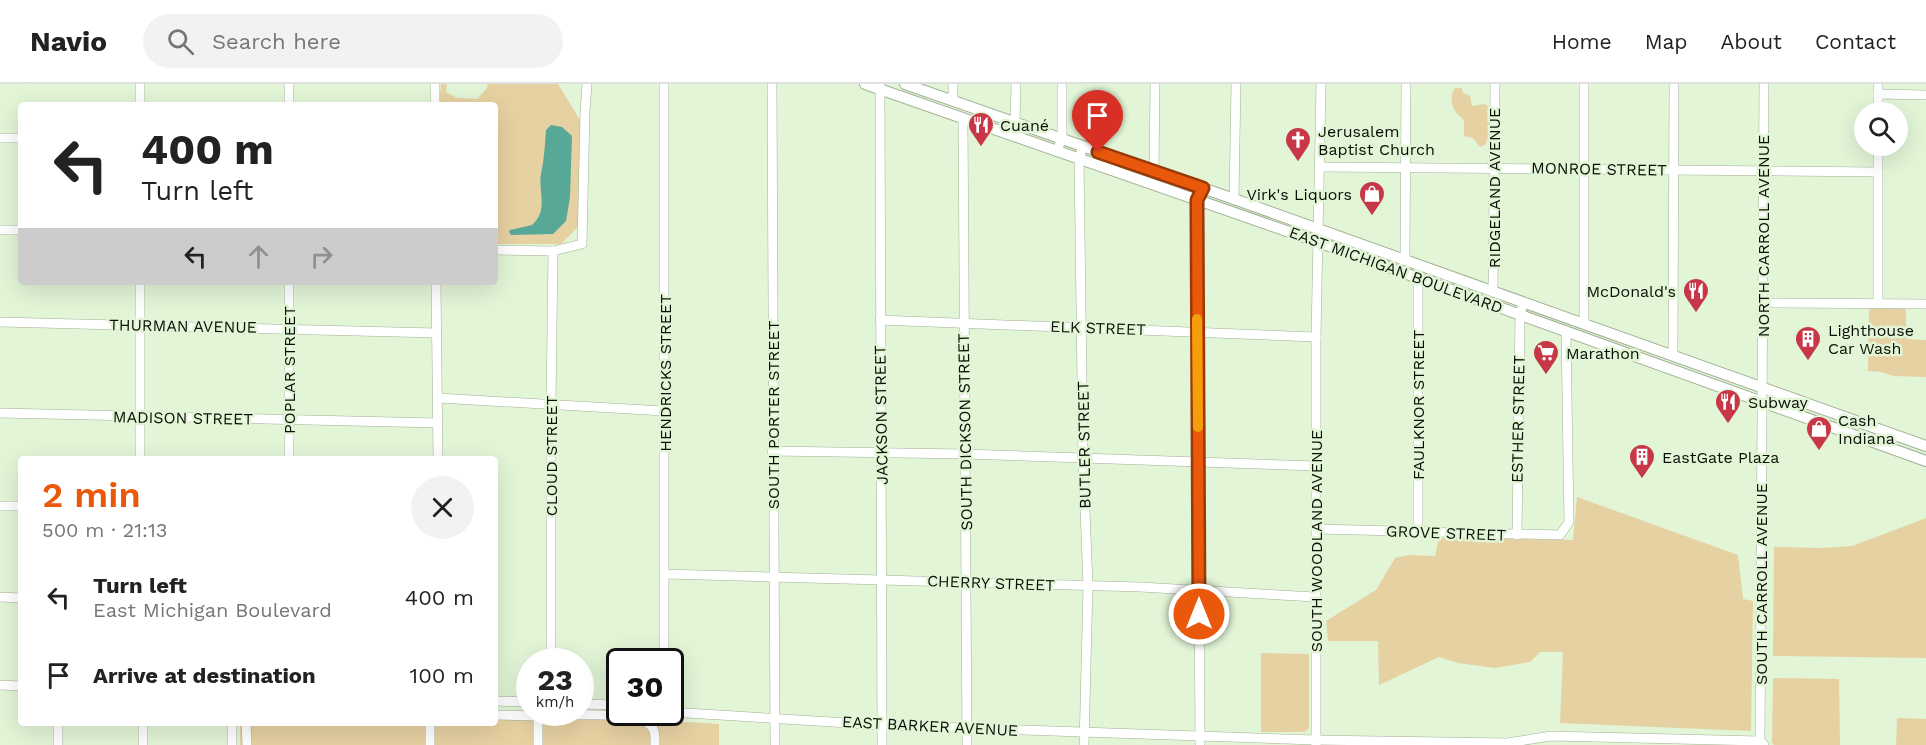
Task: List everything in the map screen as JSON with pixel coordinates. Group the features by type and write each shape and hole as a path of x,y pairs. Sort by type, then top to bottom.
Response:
{"main road":[{"name":"EAST MICHIGAN BOULEVARD","path":"865,84 880,87 1318,242 1926,460"},
{"name":"EAST MICHIGAN BOULEVARD","path":"905,84 1406,260 1926,447"}],"street":[{"path":"140,84 140,102"},
{"path":"289,84 289,102"},
{"path":"435,84 435,102"},
{"path":"498,250 553,251 582,244 585,112 588,84"},
{"name":"HENDRICKS STREET","path":"664,84 664,648"},
{"name":"SOUTH PORTER STREET","path":"772,84 775,745"},
{"path":"953,84 953,101"},
{"path":"1015,123 1016,84"},
{"path":"1057,151 1062,138 1062,84"},
{"path":"1154,171 1155,84"},
{"path":"1234,199 1236,84"},
{"name":"SOUTH WOODLAND AVENUE","path":"1316,742 1316,337 1321,84"},
{"path":"1406,84 1406,260"},
{"name":"RIDGELAND AVENUE","path":"1493,292 1495,84"},
{"path":"1584,84 1584,324"},
{"path":"1673,355 1674,84"},
{"name":"NORTH CARROLL AVENUE","path":"1762,387 1764,84"},
{"path":"1878,84 1878,102"},
{"name":"JACKSON STREET","path":"880,87 882,745"},
{"path":"1878,94 1926,95"},
{"name":"SOUTH DICKSON STREET","path":"963,118 967,745"},
{"path":"0,138 18,138"},
{"name":"BUTLER STREET","path":"1083,147 1079,158 1083,458 1088,586 1084,745"},
{"path":"1878,156 1878,303"},
{"name":"MONROE STREET","path":"1320,167 1878,172"},
{"path":"1200,740 1197,200 1203,188"},
{"path":"0,230 18,230"},
{"name":"CLOUD STREET","path":"552,648 553,251"},
{"name":"FAULKNOR STREET","path":"1418,279 1418,532"},
{"path":"140,285 140,456"},
{"name":"POPLAR STREET","path":"289,285 289,456"},
{"path":"436,285 438,456"},
{"name":"ESTHER STREET","path":"1517,535 1520,315 1524,303"},
{"path":"1762,303 1926,304"},
{"name":"ELK STREET","path":"880,320 1316,337"},
{"name":"THURMAN AVENUE","path":"0,322 437,333"},
{"name":"GROVE STREET","path":"1317,528 1560,535 1569,522 1566,331"},
{"name":"SOUTH CARROLL AVENUE","path":"1761,744 1762,387"},
{"path":"438,398 664,411"},
{"name":"MADISON STREET","path":"0,413 438,423"},
{"path":"772,451 965,454 1316,466"},
{"path":"0,506 18,506"},
{"name":"CHERRY STREET","path":"665,574 1088,586 1316,597"},
{"path":"0,597 18,598"},
{"path":"0,685 18,686"},
{"path":"498,701 516,702"},
{"name":"EAST BARKER AVENUE","path":"684,714 775,717 882,725 1084,732 1200,740 1491,744 1521,742 1551,736 1577,741 1761,744"},
{"path":"498,715 516,715"},
{"path":"57,745 58,726"},
{"path":"143,726 143,745"},
{"path":"232,726 232,745"},
{"path":"246,726 247,745"},
{"path":"430,726 430,745"},
{"path":"538,726 538,745"},
{"path":"651,726 654,730 654,745"}],"shaded area":[{"path":"441,84 447,84 446,92 457,98 477,99 488,84 558,84 580,120 579,226 561,244 498,244 498,102 439,102"},
{"path":"1455,88 1462,88 1463,93 1470,96 1472,106 1484,104 1490,107 1491,133 1485,145 1480,147 1473,138 1464,136 1464,120 1457,114 1452,102"},
{"path":"1869,307 1906,307 1906,339 1926,340 1926,377 1893,376 1868,371"},
{"path":"1577,497 1738,555 1743,599 1753,601 1751,731 1560,723 1563,652 1540,652 1530,662 1495,668 1458,663 1439,657 1379,685 1378,641 1328,641 1326,621 1376,590 1395,558 1409,555 1435,556 1439,538 1573,540"},
{"path":"1926,518 1926,658 1773,656 1774,547 1852,546"},
{"path":"1261,653 1309,654 1309,728 1305,732 1261,732"},
{"path":"1773,678 1839,679 1840,745 1774,745 1772,743"},
{"path":"498,710 516,711 516,726 594,726 594,716 606,717 606,726 684,726 684,722 719,724 719,745 240,745 240,726 498,726"},
{"path":"1897,718 1926,719 1926,745 1896,745"}],"water":[{"path":"551,125 562,127 572,136 570,197 566,221 553,234 511,235 510,230 532,225 540,213 542,201 540,181 546,130"}],"slow traffic":[{"path":"1197,319 1198,427"}],"place":[{"name":"Cuané","path":"981,148"},
{"name":"Jerusalem Baptist Church","path":"1298,163"},
{"name":"Virk's Liquors","path":"1372,217"},
{"name":"McDonald's","path":"1696,314"},
{"name":"Lighthouse Car Wash","path":"1808,362"},
{"name":"Marathon","path":"1546,376"},
{"name":"Subway","path":"1728,425"},
{"name":"Cash Indiana","path":"1819,452"},
{"name":"EastGate Plaza","path":"1642,480"}],"route":[{"path":"1098,152 1203,188 1197,200 1199,614"}]}
